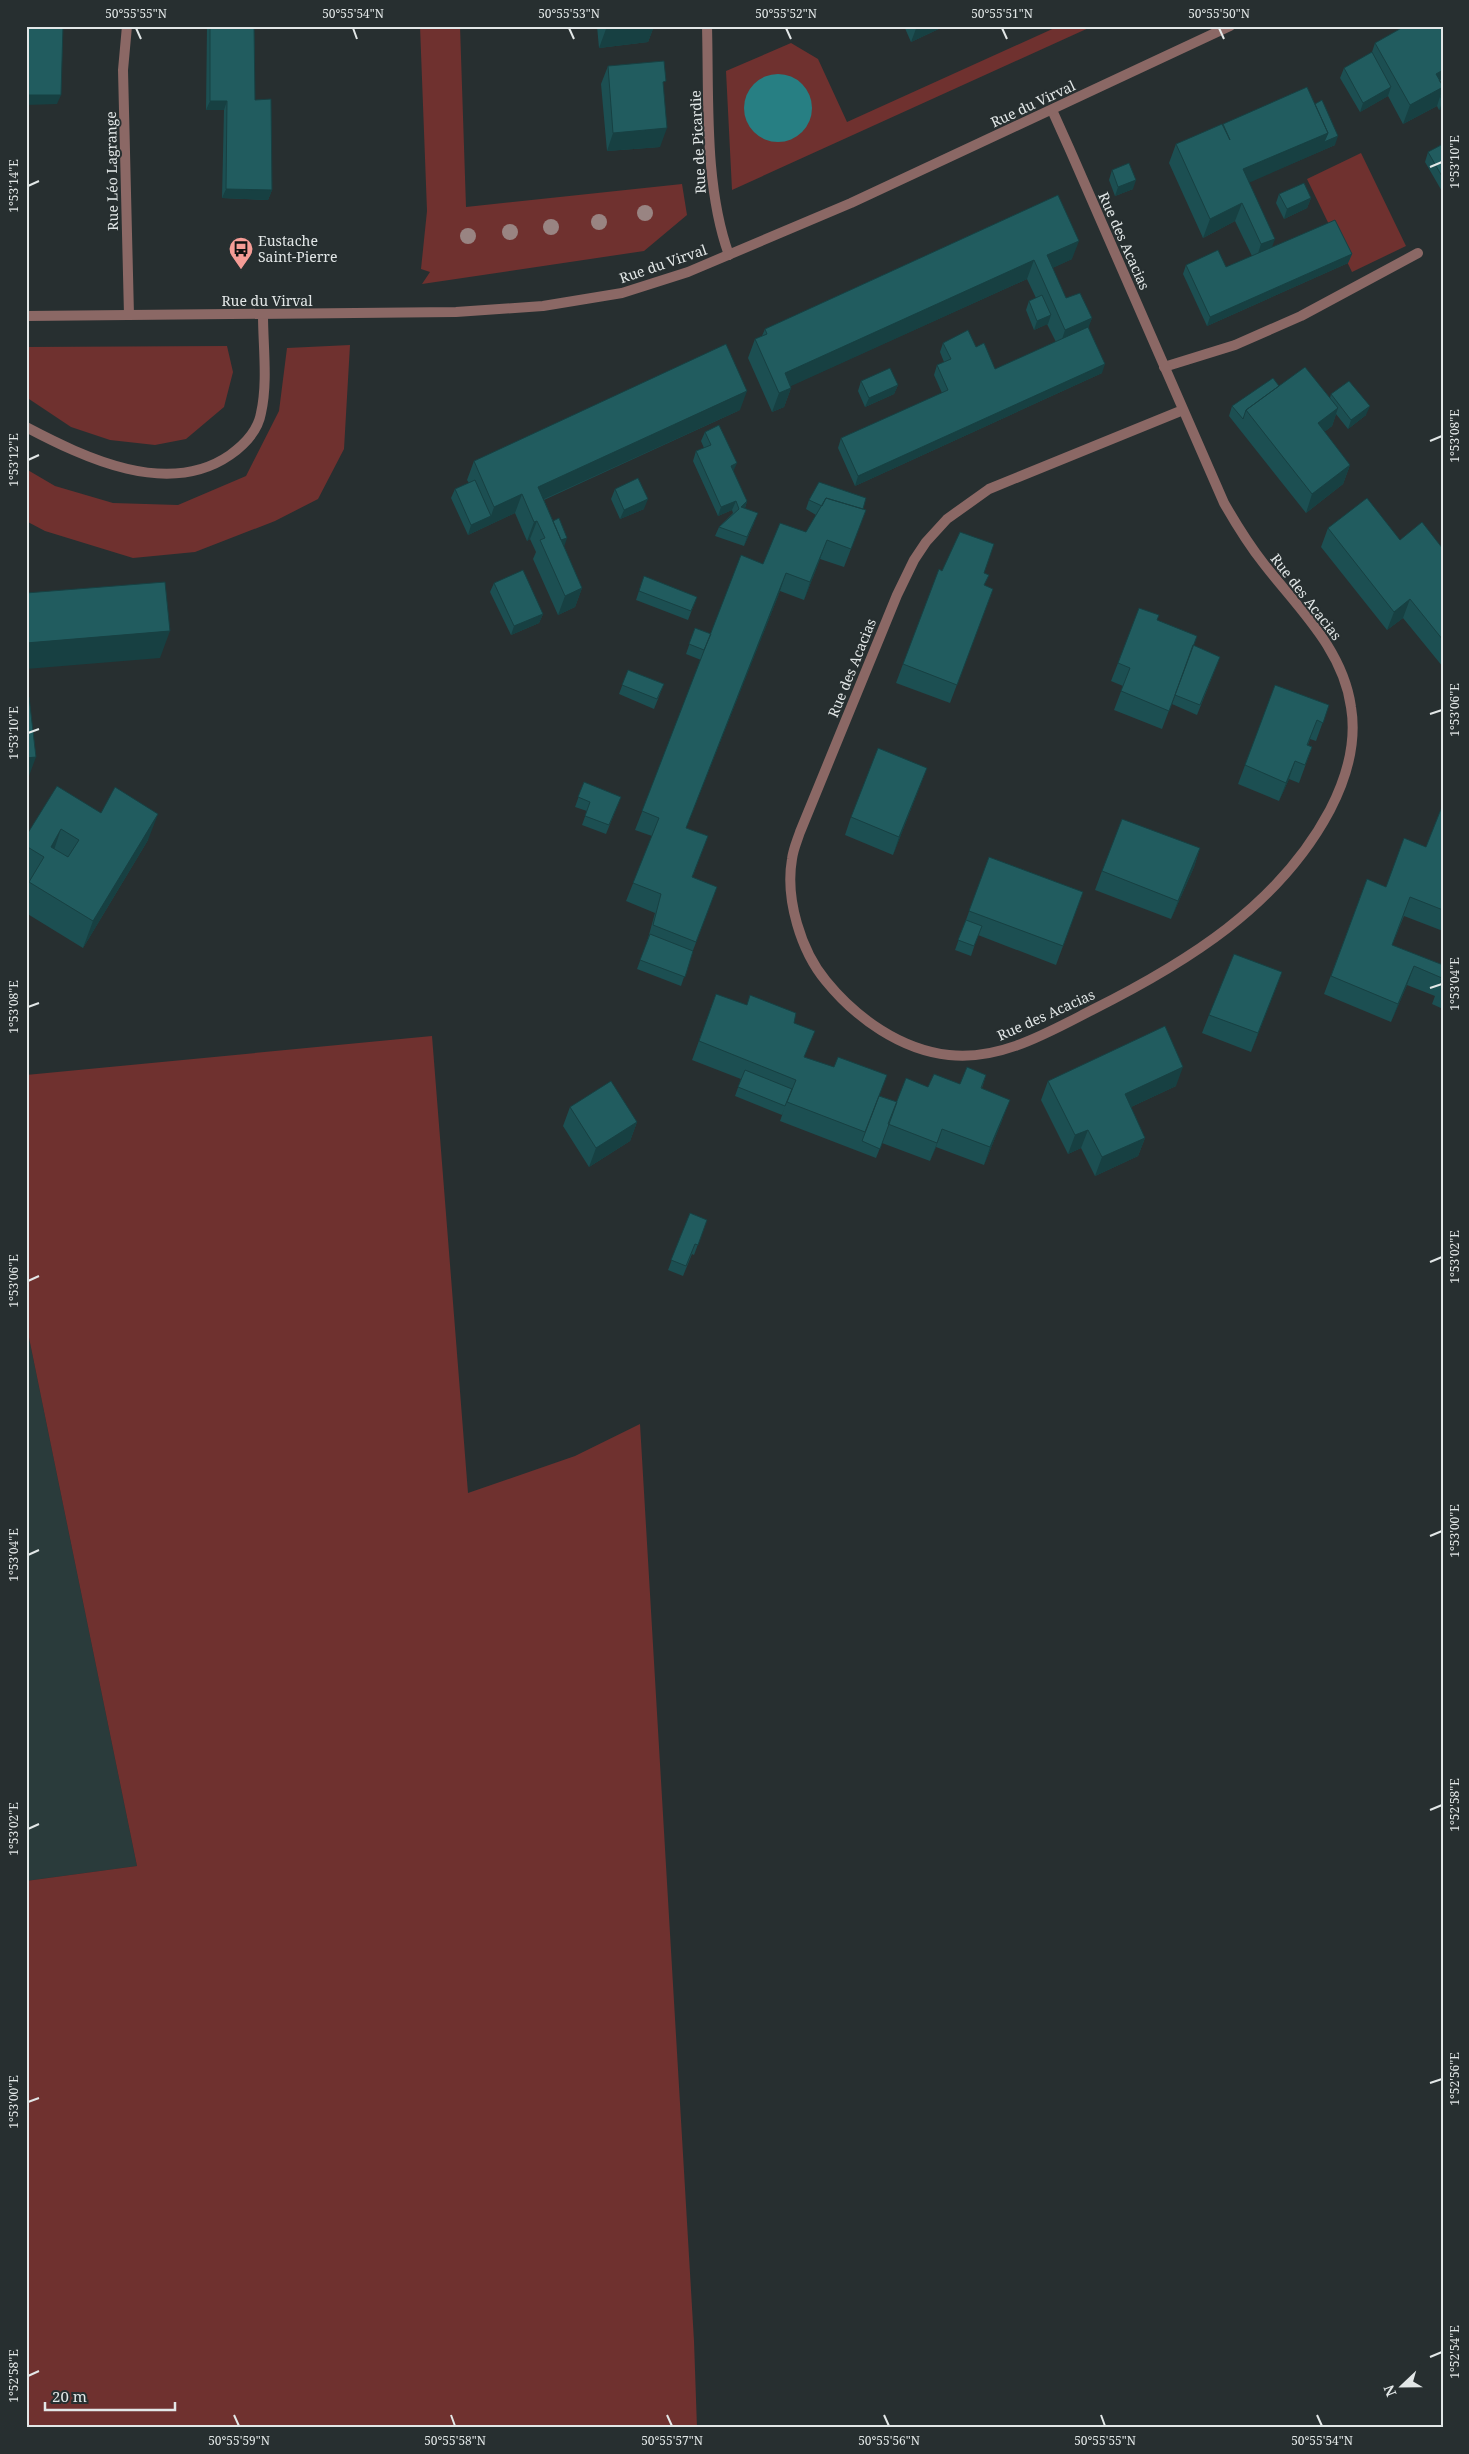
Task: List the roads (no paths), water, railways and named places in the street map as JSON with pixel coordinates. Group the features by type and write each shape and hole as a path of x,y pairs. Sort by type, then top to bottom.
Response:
{"street":[{"name":"Rue Léo Lagrange","path":"127,26 123,70 129,314"},
{"name":"Rue de Picardie","path":"707,26 714,192 722,236 729,255"},
{"name":"Rue du Virval","path":"26,316 456,312 570,303 622,293 656,284 851,203 1230,26"},
{"name":"Rue des Acacias","path":"1052,110 1224,503 1242,535 1330,649 1343,676 1351,707 1352,736 1348,767 1340,791 1321,826 1300,856 1254,907 1186,959 1074,1019 1003,1050 976,1056 949,1055 925,1050 902,1042 857,1013 818,972 807,950 791,890 792,860 800,832 897,595 926,542 947,519 989,489 1183,410"},
{"path":"1164,367 1236,345 1301,316 1418,252"},
{"path":"26,427 86,456 152,473 176,474 198,470 221,461 245,443 254,432 261,414 263,314"}],"water":[{"path":"778,74 791,77 802,84 809,95 812,108 809,121 802,132 791,139 778,142 765,139 754,132 747,121 744,108 747,95 754,84 765,77"}],"place":[{"name":"Eustache Saint-Pierre","path":"241,270"}]}
